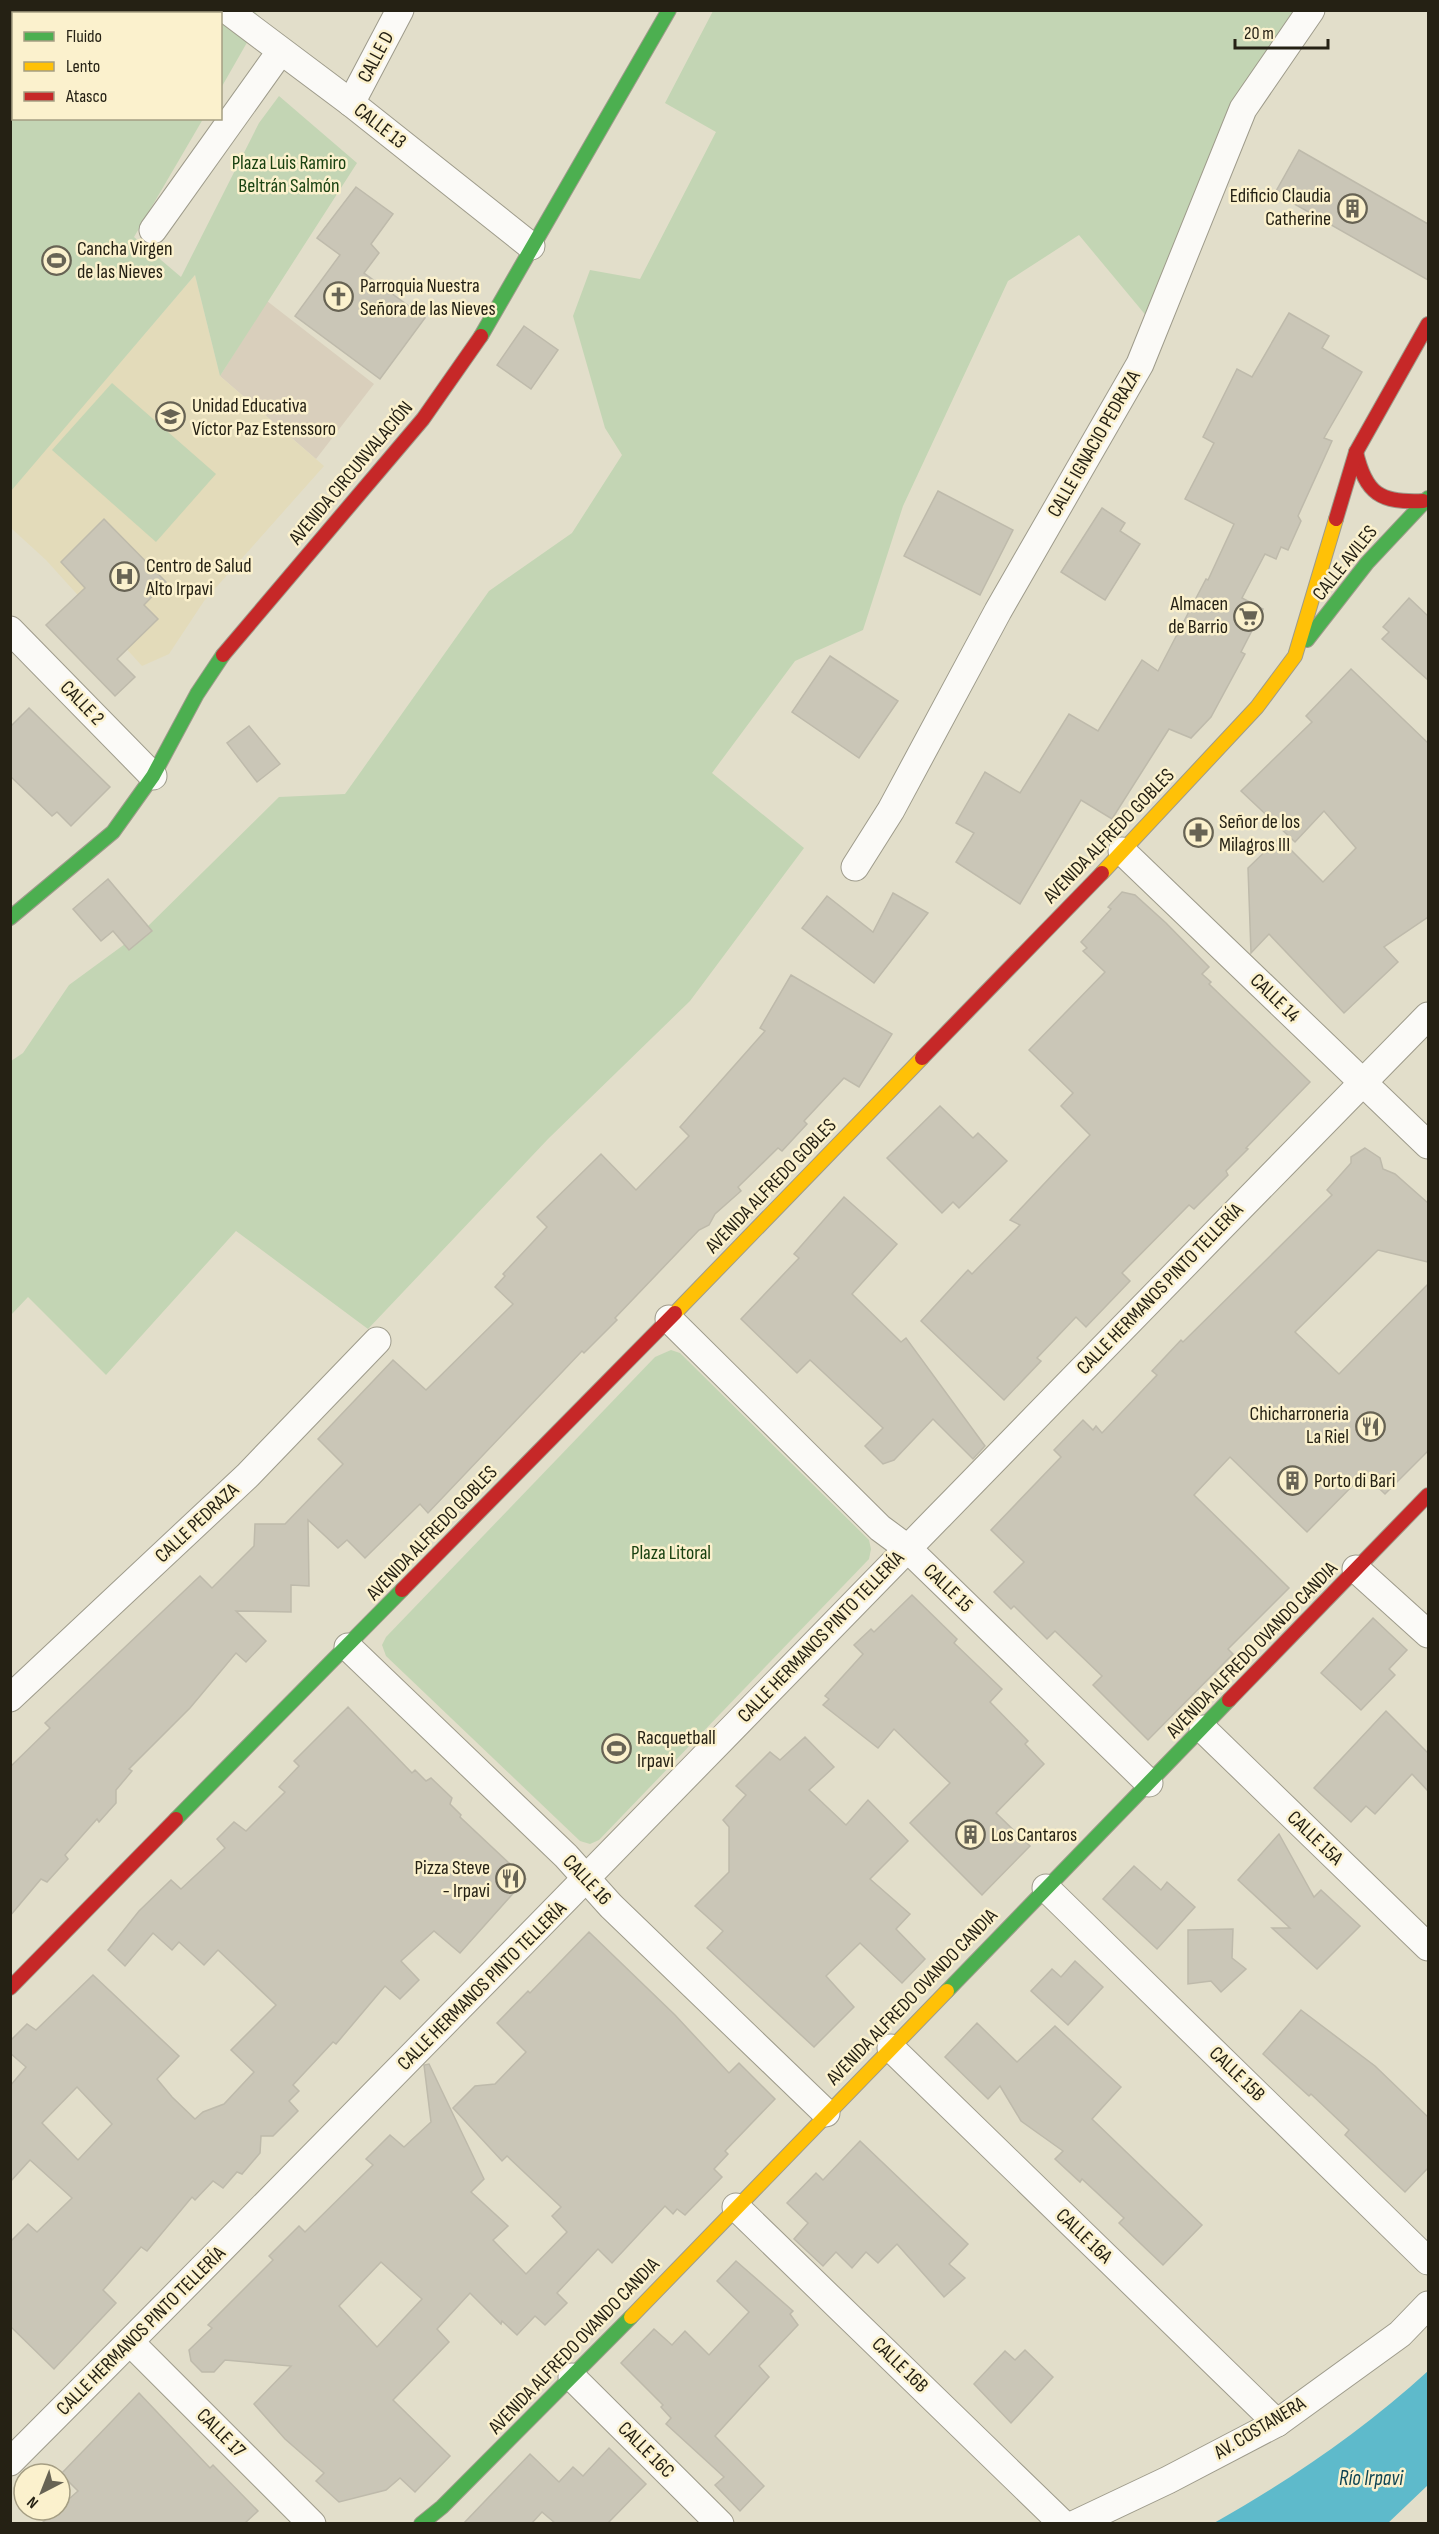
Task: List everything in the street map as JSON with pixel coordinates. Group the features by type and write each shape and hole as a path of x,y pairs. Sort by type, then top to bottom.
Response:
{"main road":[{"name":"AVENIDA CIRCUNVALACIÓN","path":"10,918 113,832 153,776 197,694 230,645 423,419 478,342 531,246 669,10"},
{"name":"AVENIDA ALFREDO GOBLES","path":"10,1988 669,1319 1122,851 1257,707 1295,656 1356,452 1428,324"},
{"path":"1356,452 1361,477 1377,496 1400,503 1426,500"},
{"name":"CALLE AVILES","path":"1295,656 1367,563 1426,500"},
{"name":"AVENIDA ALFREDO OVANDO CANDIA","path":"421,2523 442,2507 572,2377 1428,1496"}],"street":[{"name":"CALLE 13","path":"226,10 351,103 531,246"},
{"name":"CALLE D","path":"351,103 400,10"},
{"name":"CALLE IGNACIO PEDRAZA","path":"855,867 891,810 998,611 1140,364 1243,109 1311,10"},
{"path":"153,230 280,52"},
{"name":"CALLE 2","path":"10,630 153,776"},
{"name":"CALLE 14","path":"1122,851 1428,1145"},
{"name":"CALLE HERMANOS PINTO TELLERÍA","path":"10,2462 586,1880 907,1548 1428,1016"},
{"name":"CALLE 15","path":"669,1319 880,1528 907,1548 1149,1783"},
{"name":"CALLE PEDRAZA","path":"10,1698 248,1475 377,1341"},
{"path":"1356,1569 1428,1634"},
{"name":"CALLE 16","path":"348,1647 566,1856 586,1880 826,2113"},
{"name":"CALLE 15A","path":"1203,1729 1428,1947"},
{"name":"CALLE 15B","path":"1046,1888 1428,2261"},
{"name":"CALLE 16A","path":"891,2048 1277,2423"},
{"name":"CALLE 16B","path":"736,2207 1063,2523"},
{"name":"AV. COSTANERA","path":"1075,2523 1168,2480 1277,2423 1400,2334 1428,2305"},
{"name":"CALLE 17","path":"130,2342 312,2523"},
{"name":"CALLE 16C","path":"572,2377 720,2523"}],"shaded area":[{"name":"Unidad Educativa Víctor Paz Estenssoro","path":"195,275 220,376 324,466 204,601 169,654 142,666 46,560 11,528 10,491"},
{"path":"267,301 374,384 316,459 220,376"}],"green space":[{"name":"Plaza Luis Ramiro Beltrán Salmón","path":"253,10 261,18 222,86 222,12 12,12 12,120 202,120 134,237 181,277 259,123 279,96 357,163 220,376 195,275 11,491 10,11"},
{"path":"713,11 1297,11 1224,118 1158,330 1079,235 1008,281 903,506 863,630 795,661 712,773 804,848 690,1001 548,1139 368,1329 236,1231 106,1375 28,1297 11,1315 11,1061 23,1053 69,985 144,930 279,797 345,794 489,591 572,533 622,455 605,428 573,316 590,270 640,279 716,132 665,103"},
{"path":"112,383 216,474 156,542 52,450"},
{"name":"Plaza Litoral","path":"671,1350 680,1353 869,1540 871,1549 869,1559 599,1840 590,1844 580,1841 386,1656 382,1645 386,1637 655,1357"}],"water":[{"name":"Río Irpavi","path":"1428,2371 1428,2485 1387,2524 1214,2523 1326,2453 1378,2414"}],"building":[{"name":"Edificio Claudia Catherine","path":"1299,150 1428,224 1428,280 1275,193"},
{"path":"356,187 393,214 371,244 379,253 364,273 425,318 380,379 295,316 340,255 317,238"},
{"path":"1289,313 1329,336 1322,348 1362,372 1324,438 1332,441 1298,516 1301,521 1288,550 1281,547 1276,559 1265,554 1242,598 1263,609 1241,652 1245,654 1211,717 1191,738 1169,729 1112,819 1081,800 1020,904 956,862 974,833 956,823 985,772 1020,793 1069,714 1098,731 1142,660 1158,671 1206,579 1208,580 1234,524 1185,499 1214,443 1203,437 1237,369 1252,377"},
{"path":"524,326 558,350 531,389 497,365"},
{"path":"938,491 1013,530 980,595 904,556"},
{"path":"1102,508 1125,523 1120,531 1140,544 1105,600 1061,572"},
{"path":"104,519 166,582 144,605 158,619 117,659 135,677 115,696 46,625 85,588 61,562"},
{"path":"1409,598 1428,616 1428,680 1382,639 1389,632 1383,627"},
{"path":"830,656 898,701 859,758 792,712"},
{"path":"1351,669 1428,743 1428,917 1384,947 1398,962 1344,1013 1269,934 1251,953 1248,868 1279,838 1323,882 1356,848 1324,811 1295,842 1241,791 1312,722 1306,716"},
{"path":"29,708 110,787 71,826 57,812 52,816 10,776 10,727"},
{"path":"249,726 280,764 257,782 227,743"},
{"path":"108,879 152,931 129,950 113,931 101,941 73,909"},
{"path":"1122,892 1135,895 1166,923 1209,967 1202,974 1211,982 1209,984 1310,1082 1246,1148 1248,1149 1226,1171 1228,1175 1194,1209 1189,1205 1122,1273 1130,1281 1086,1327 1076,1317 1037,1358 1041,1361 1004,1400 921,1321 968,1270 972,1274 1020,1225 1010,1220 1090,1135 1061,1106 1073,1093 1029,1050 1105,972 1083,951 1087,948 1081,942 1111,909 1108,907"},
{"path":"893,893 928,913 874,983 802,928 827,896 873,932"},
{"path":"791,975 892,1034 859,1087 844,1078 804,1121 807,1124 782,1151 778,1148 738,1187 741,1191 715,1214 709,1225 699,1230 615,1318 617,1320 584,1353 582,1351 428,1513 420,1504 365,1558 347,1540 338,1548 308,1520 309,1586 291,1585 291,1612 236,1611 266,1641 246,1662 236,1653 190,1708 129,1769 132,1771 116,1790 116,1803 99,1822 97,1819 65,1855 68,1859 47,1882 41,1879 10,1916 10,1767 50,1728 45,1723 200,1576 212,1588 254,1546 255,1524 285,1524 343,1464 318,1439 393,1360 426,1390 513,1304 495,1287 505,1276 503,1274 547,1227 537,1217 601,1154 636,1190 689,1136 680,1127 765,1031 760,1028"},
{"path":"940,1106 973,1138 978,1133 1007,1161 959,1208 953,1202 942,1213 887,1158"},
{"path":"1365,1148 1380,1158 1383,1169 1395,1174 1428,1203 1428,1262 1378,1250 1295,1332 1339,1374 1428,1284 1428,1451 1385,1494 1364,1474 1307,1532 1230,1457 1194,1495 1289,1588 1228,1649 1233,1654 1148,1740 1093,1685 1102,1676 1055,1631 1047,1639 1014,1606 1011,1609 994,1592 1024,1562 991,1530 1061,1457 1054,1450 1083,1420 1093,1430 1096,1426 1102,1433 1157,1375 1152,1371 1181,1340 1183,1342 1332,1195 1327,1190 1351,1163 1351,1157"},
{"path":"844,1197 897,1244 852,1294 901,1342 906,1338 985,1446 973,1459 933,1419 894,1460 883,1464 865,1446 883,1428 810,1360 797,1373 741,1319 799,1258 794,1254"},
{"path":"912,1595 957,1639 954,1643 1002,1689 990,1702 1028,1741 1025,1744 1044,1764 996,1813 1030,1846 982,1895 910,1823 950,1783 894,1729 878,1748 823,1705 829,1699 825,1696 863,1654 854,1645 871,1629 874,1632"},
{"path":"1373,1618 1407,1650 1389,1669 1395,1675 1361,1710 1321,1673"},
{"path":"348,1707 412,1773 415,1770 426,1781 431,1778 452,1798 450,1804 461,1815 460,1817 526,1879 460,1953 434,1931 401,1961 419,1980 400,1999 385,1986 336,2044 333,2042 293,2085 299,2091 289,2101 298,2111 273,2136 261,2136 260,2153 242,2174 237,2172 223,2188 213,2181 195,2200 192,2197 147,2251 141,2247 103,2290 116,2303 54,2369 10,2326 10,2242 28,2224 37,2232 72,2198 30,2160 10,2182 10,2086 26,2067 10,2053 10,2041 27,2024 36,2030 93,1975 179,2056 157,2079 172,2097 195,2119 203,2112 224,2104 254,2072 231,2050 276,2005 218,1950 204,1965 179,1942 172,1950 153,1933 125,1966 108,1950 139,1911 171,1880 181,1889 225,1848 217,1839 234,1822 246,1831 285,1792 279,1787 299,1766 294,1761","holes":["77,2087 112,2124 78,2160 42,2123"]},
{"path":"1386,1711 1428,1753 1428,1791 1412,1774 1375,1814 1366,1806 1351,1822 1314,1788"},
{"path":"805,1737 834,1767 809,1790 846,1825 868,1800 908,1841 870,1879 910,1914 896,1929 925,1959 902,1983 860,1943 826,1976 854,2007 814,2047 707,1948 723,1931 695,1906 729,1872 729,1827 723,1820 746,1795 736,1786 770,1752 780,1760"},
{"path":"1279,1834 1314,1897 1321,1890 1360,1926 1317,1969 1272,1928 1290,1928 1238,1880"},
{"path":"1134,1866 1161,1890 1167,1882 1195,1907 1157,1949 1103,1899"},
{"path":"1233,1929 1232,1958 1246,1969 1221,1992 1211,1981 1188,1984 1188,1930"},
{"path":"589,1932 675,2015 729,2073 739,2063 775,2099 725,2151 728,2154 714,2169 722,2177 685,2215 677,2209 673,2214 665,2206 612,2263 598,2249 557,2293 567,2303 545,2325 535,2316 517,2335 502,2321 501,2324 470,2293 437,2329 449,2342 393,2400 450,2456 415,2492 400,2478 386,2490 339,2502 316,2481 324,2473 285,2439 254,2404 291,2366 225,2360 214,2372 202,2372 191,2361 189,2350 212,2328 208,2325 273,2260 269,2256 299,2226 305,2232 373,2165 366,2159 390,2135 404,2147 431,2122 424,2065 429,2064 484,2179 471,2192 508,2226 493,2240 526,2274 567,2232 552,2216 561,2207 507,2156 502,2161 453,2108 475,2086 495,2084 526,2052 497,2023 528,1991 530,1993","holes":["381,2262 422,2299 377,2347 339,2306"]},
{"path":"1075,1961 1103,1987 1068,2025 1031,1991 1052,1969 1061,1977"},
{"path":"1301,2010 1375,2066 1428,2117 1428,2168 1405,2192 1345,2135 1349,2130 1311,2094 1309,2096 1263,2054"},
{"path":"977,2023 1017,2062 1055,2026 1121,2087 1092,2119 1202,2225 1163,2265 1119,2223 1124,2218 1082,2179 1080,2182 1055,2159 1063,2151 1021,2121 1000,2086 988,2099 945,2057"},
{"path":"860,2141 968,2244 949,2264 965,2278 944,2297 897,2244 878,2263 866,2252 852,2268 836,2252 823,2266 794,2239 808,2223 787,2203 816,2173 823,2180"},
{"path":"736,2261 793,2311 790,2314 798,2325 759,2366 769,2377 715,2436 764,2486 740,2511 715,2485 724,2477 666,2424 671,2418 661,2407 663,2405 621,2363 654,2329 672,2345 685,2331 709,2355 749,2312 717,2281"},
{"path":"1025,2350 1053,2377 1011,2423 974,2384 1005,2351 1015,2360"},
{"path":"139,2393 210,2468 213,2465 258,2511 245,2523 42,2523 72,2522 72,2496 78,2491 72,2485 72,2463"},
{"path":"609,2448 646,2484 608,2523 555,2523 542,2512 532,2523 464,2523 530,2454 559,2482 573,2467 583,2476"}],"traffic: fast":[{"path":"481,336 669,10"},
{"path":"1307,640 1367,563 1428,498"},
{"path":"10,918 113,832 153,776 197,694 223,655"},
{"path":"176,1819 402,1590"},
{"path":"947,1991 1229,1700"},
{"path":"421,2524 442,2507 631,2317"}],"traffic: slow":[{"path":"1102,873 1257,707 1295,656 1336,519"},
{"path":"675,1313 922,1058"},
{"path":"631,2317 947,1991"}],"traffic: jam":[{"path":"1336,519 1356,452 1428,324"},
{"path":"223,655 423,419 481,336"},
{"path":"1356,452 1365,478 1377,493 1396,500 1423,501"},
{"path":"922,1058 1102,873"},
{"path":"402,1590 675,1313"},
{"path":"1229,1700 1428,1495"},
{"path":"10,1988 176,1819"}],"place":[{"name":"Edificio Claudia Catherine","path":"1352,208"},
{"name":"Cancha Virgen de las Nieves","path":"56,260"},
{"name":"Parroquia Nuestra Señora de las Nieves","path":"339,297"},
{"name":"Unidad Educativa Víctor Paz Estenssoro","path":"171,417"},
{"name":"Centro de Salud Alto Irpavi","path":"125,577"},
{"name":"Almacen de Barrio","path":"1249,616"},
{"name":"Señor de los Milagros III","path":"1198,833"},
{"name":"Chicharroneria La Riel","path":"1370,1426"},
{"name":"Porto di Bari","path":"1293,1481"},
{"name":"Racquetball Irpavi","path":"616,1749"},
{"name":"Los Cantaros","path":"970,1835"},
{"name":"Pizza Steve - Irpavi","path":"511,1879"}]}
